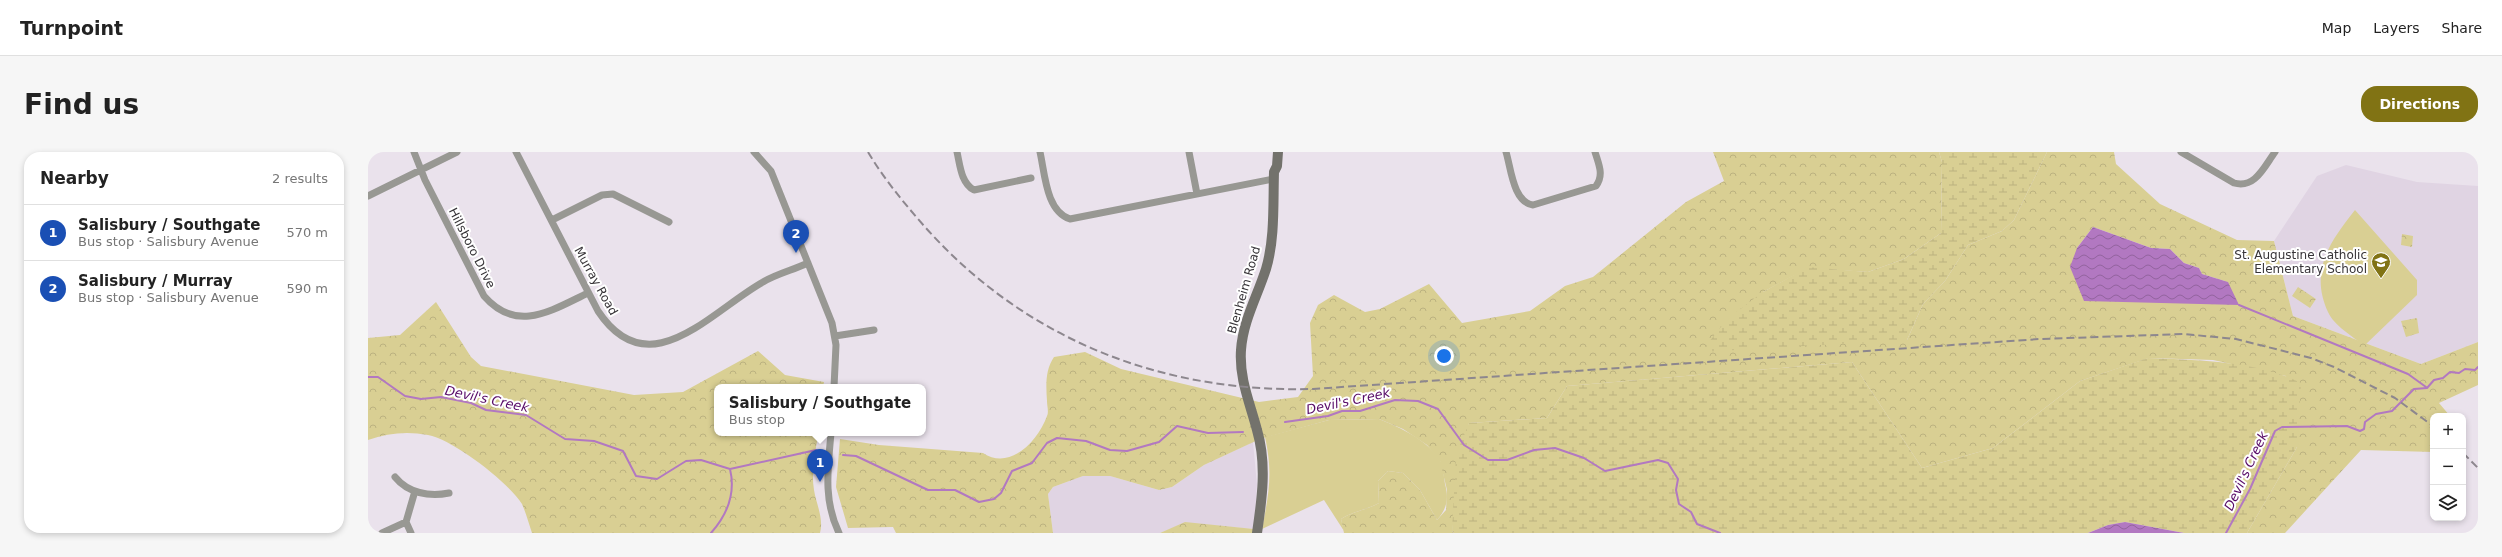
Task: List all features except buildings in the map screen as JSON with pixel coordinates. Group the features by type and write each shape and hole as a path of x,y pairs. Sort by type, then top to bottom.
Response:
{"main road":[{"name":"Blenheim Road","path":"1271,152 1271,166 1274,176"},
{"name":"Blenheim Road","path":"1257,533 1263,464 1258,430 1244,387 1241,351 1243,332 1250,308 1266,268 1270,250 1274,176 1277,166 1278,152"}],"street":[{"name":"Hillsboro Drive","path":"414,152 421,170 484,296 490,304 499,310 517,316 532,317 546,313 588,293"},
{"path":"368,196 457,152"},
{"name":"Murray Road","path":"516,152 588,293 606,323 615,331 634,341 665,344 689,334 763,282 808,263"},
{"path":"754,152 771,171 828,310 835,336 834,384"},
{"path":"957,152 967,187 974,190 1031,178"},
{"path":"1040,152 1053,208 1061,216 1070,219 1197,194 1274,176"},
{"path":"1189,152 1197,194"},
{"path":"1506,152 1519,197 1526,204 1533,205 1596,186 1601,179 1601,172 1595,152"},
{"path":"2181,152 2234,183 2243,186 2252,182 2275,152"},
{"path":"552,220 602,195 614,194 669,222"},
{"path":"835,336 874,330"},
{"path":"831,436 827,492 831,513 839,533"},
{"path":"395,477 403,487 415,491 435,496 449,493"},
{"path":"411,533 406,522 415,491"},
{"path":"382,533 406,522"}],"shaded area":[{"name":"St. Augustine Catholic Elementary School","path":"2346,165 2417,182 2478,186 2478,342 2421,364 2293,316 2274,241 2317,176"},
{"path":"1253,442 1257,485 1254,529 1185,523 1160,533 1053,533 1048,494 1053,487 1083,476 1110,476 1159,490 1172,487 1204,465"}],"green space":[{"path":"1713,152 1939,152 1942,162 1941,233 1904,259 1868,272 1808,268 1763,292 1907,340 1923,304 1945,281 1968,245 2002,231 2014,220 2047,152 2114,152 2116,164 2160,204 2237,240 2274,241 2293,316 2421,364 2478,342 2478,385 2439,403 2447,413 2430,413 2430,452 2361,450 2285,533 2247,533 2297,447 2286,376 2213,360 2149,358 2080,381 1993,448 1922,468 1852,362 1567,386 1547,418 1469,423 1452,531 1454,533 1344,533 1341,519 1379,503 1378,481 1388,471 1403,473 1420,490 1437,520 1446,510 1447,490 1440,461 1427,445 1403,429 1379,419 1329,420 1260,439 1204,465 1172,487 1159,490 1110,476 1083,476 1053,487 1048,494 1053,533 896,533 893,527 848,528 836,487 840,439 879,445 983,453 993,458 1013,456 1022,451 1037,435 1048,414 1046,390 1047,378 1049,367 1054,357 1085,352 1121,369 1259,402 1298,397 1313,376 1310,323 1318,305 1334,295 1365,312 1380,309 1429,284 1462,323 1530,311 1565,286 1593,277 1686,202 1724,181","holes":["2093,227 2151,248 2170,249 2184,263 2199,268 2202,274 2228,282 2077,248"]},
{"path":"1939,152 2047,152 2014,220 2002,231 1968,245 1945,281 1923,304 1907,340 1701,352 1727,319 1763,292 1808,267 1868,272 1904,259 1941,233 1942,162"},
{"path":"2355,210 2417,280 2417,295 2364,346 2339,326 2331,317 2323,297 2321,283 2325,257 2330,245"},
{"path":"2402,234 2413,236 2412,247 2401,245"},
{"path":"2298,287 2316,299 2310,308 2292,296"},
{"path":"436,302 471,357 481,366 634,395 683,392 758,351 785,375 824,382 824,384 714,384 714,436 818,436 813,476 814,490 821,522 820,533 532,533 522,504 515,495 480,463 452,445 439,438 413,433 390,434 368,440 368,338 400,335"},
{"path":"2417,318 2419,333 2406,337 2401,321"},
{"path":"2148,358 2206,361 2247,366 2266,370 2301,383 2297,447 2247,533 2184,533 2125,522 2108,525 2088,533 1454,533 1452,531 1456,455 1469,423 1547,418 1567,386 1852,362 1922,468 1993,448 2080,381"},
{"path":"1379,419 1404,430 1420,440 1428,446 1440,460 1447,499 1443,512 1437,520 1420,490 1403,473 1388,471 1378,481 1379,503 1341,519 1344,531 1324,500 1262,529 1269,483 1269,462 1265,437 1329,420"},
{"path":"1185,522 1254,529 1254,533 1160,533"}],"water":[{"path":"2093,227 2151,248 2170,249 2184,263 2199,268 2202,274 2228,282 2239,305 2084,301 2070,267 2077,248"},
{"path":"2125,522 2184,533 2088,533 2108,525"}],"waterway":[{"path":"2239,305 2408,374 2426,387"},
{"name":"Devil's Creek","path":"2226,533 2250,489 2275,431 2282,427 2347,426 2360,431 2364,429 2365,422 2376,414 2392,411 2414,389 2427,388 2434,380 2443,378 2450,372 2459,373 2465,369 2475,370 2478,367"},
{"name":"Devil's Creek","path":"368,377 378,377 405,396 421,399 441,397 471,403 486,410 526,415 565,439 594,441 623,451 636,476 657,479 686,461 701,460 730,469 816,450"},
{"name":"Devil's Creek","path":"1285,422 1328,416 1342,411 1360,411 1395,400 1418,401 1438,409 1464,445 1488,460 1507,460 1534,450 1555,448 1584,458 1605,471 1658,460 1668,463 1678,479 1676,490 1679,504 1691,512 1697,524 1720,533"},
{"name":"Devil's Creek","path":"843,455 856,456 928,490 955,490 979,502 994,499 1001,493 1012,471 1032,463 1047,443 1057,438 1086,441 1110,450 1127,451 1159,442 1177,426 1208,433 1243,432"},
{"path":"711,533 722,519 729,504 732,487 730,469"}],"railway":[{"path":"868,152 895,191 925,227 964,267 1007,301 1052,329 1100,352 1151,369 1203,381 1257,388 1313,389 2040,339 2184,334 2236,339 2311,358 2334,367 2395,398 2430,424"},
{"path":"2466,456 2478,468"}],"place":[{"name":"Salisbury / Murray","path":"796,253"},
{"name":"St. Augustine Catholic Elementary School","path":"2381,279"},
{"name":"Salisbury / Southgate","path":"820,482"}]}
